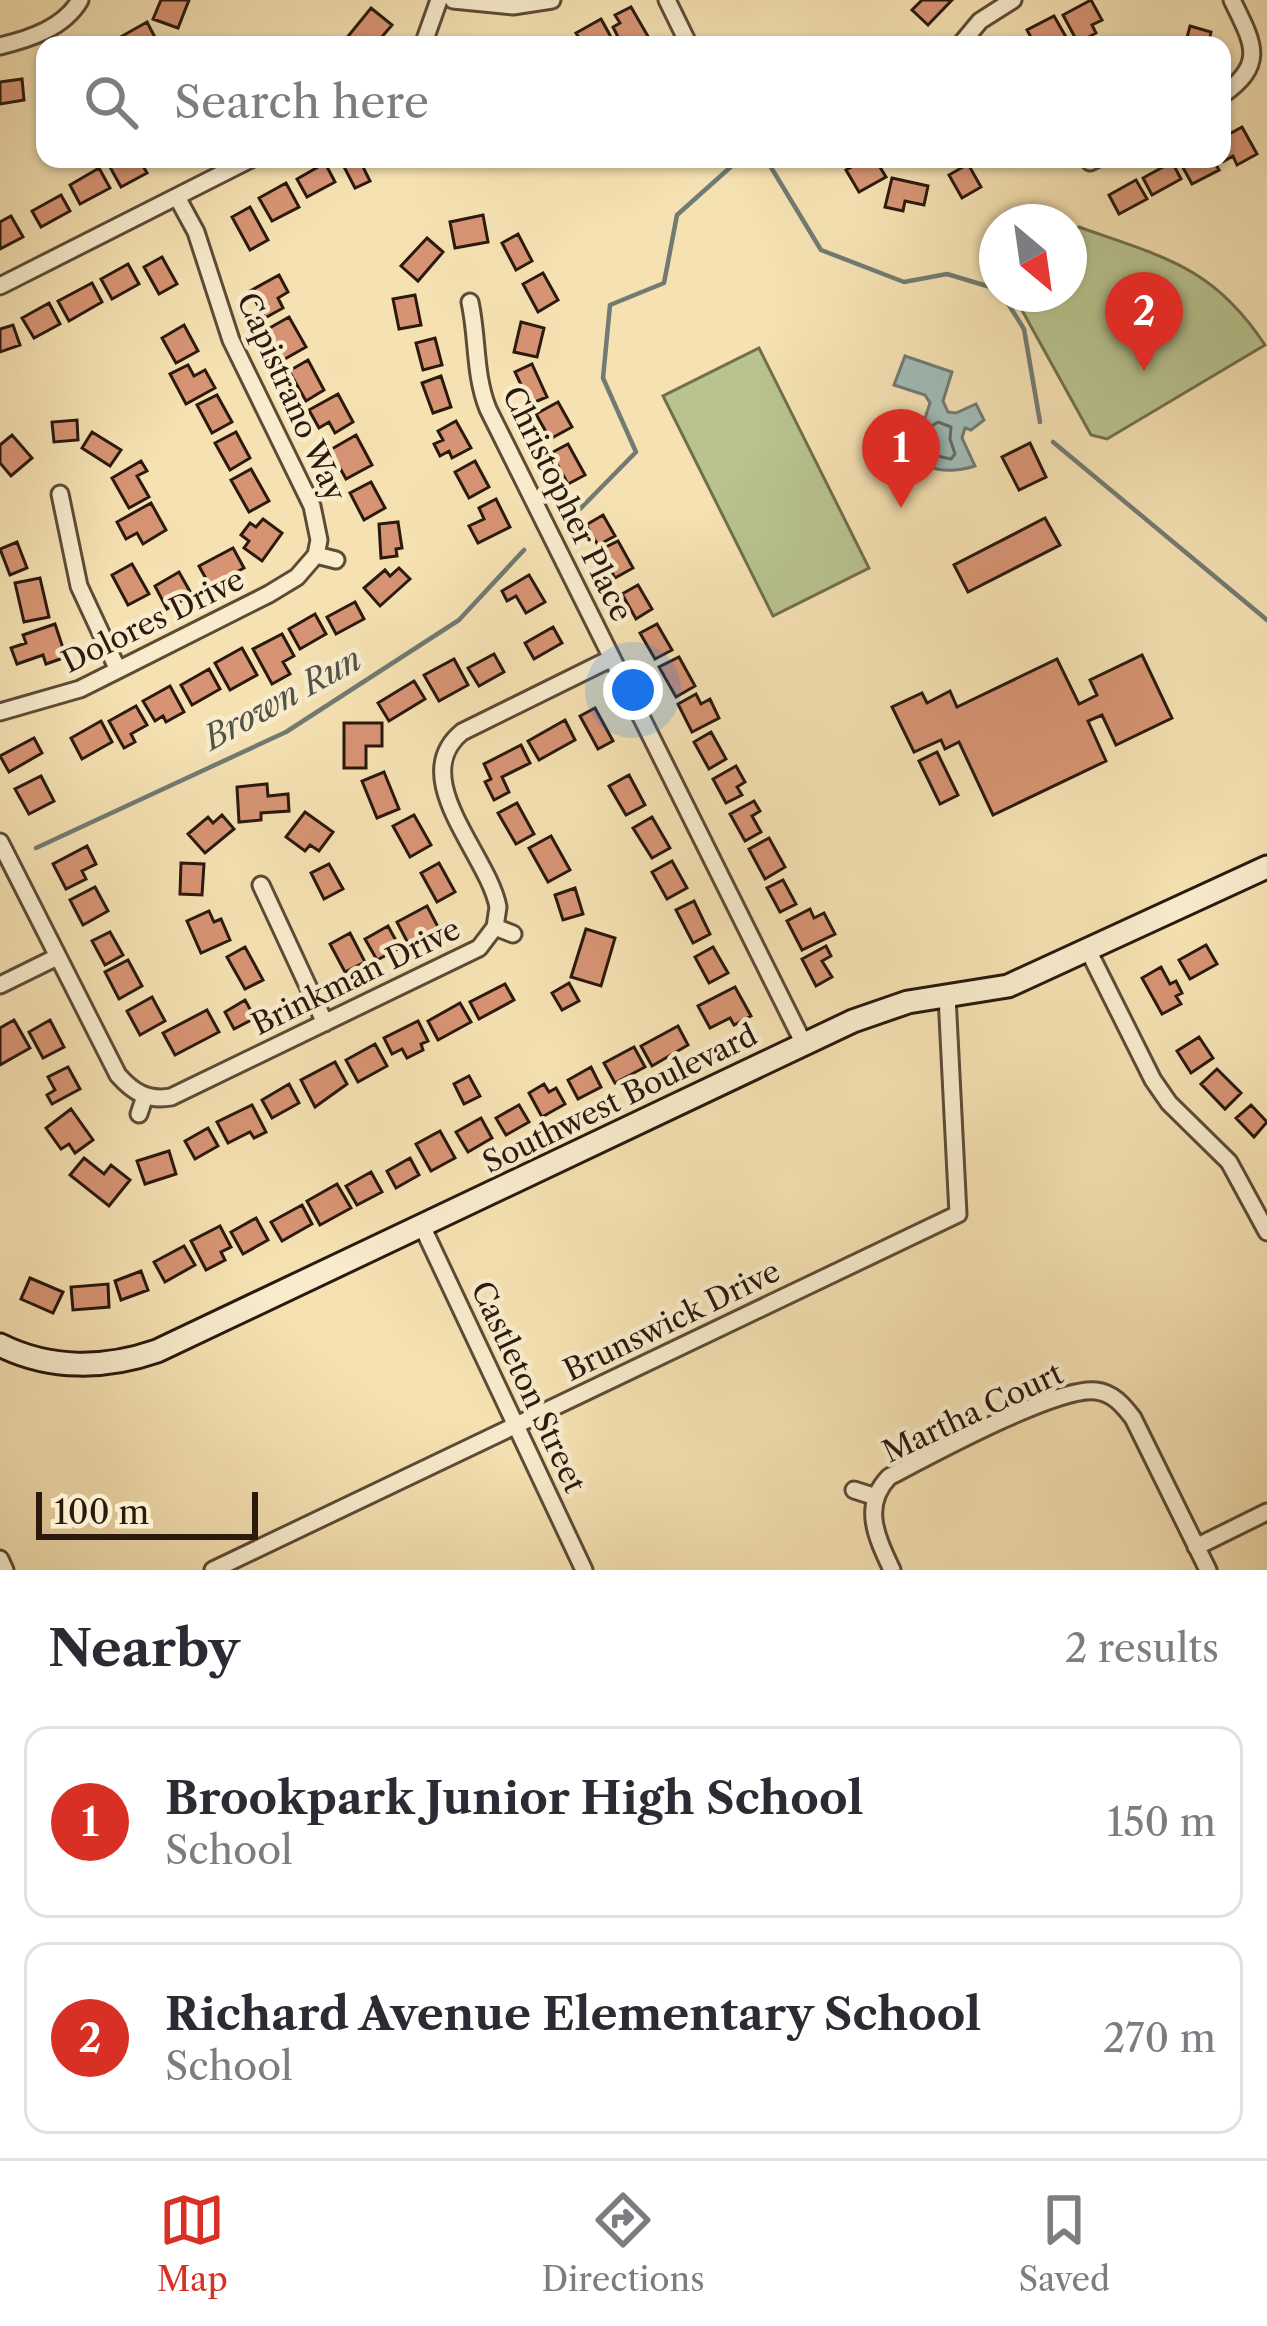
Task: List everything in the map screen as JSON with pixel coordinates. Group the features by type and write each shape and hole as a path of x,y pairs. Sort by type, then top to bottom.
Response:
{"street":[{"path":"0,46 42,34 80,0"},
{"path":"427,36 439,0"},
{"path":"453,0 513,6 552,0"},
{"path":"667,0 685,36"},
{"path":"968,36 980,21 1013,0"},
{"path":"1231,87 1254,64 1250,38 1232,0"},
{"path":"0,286 233,168"},
{"name":"Capistrano Way","path":"177,197 196,232 231,340 306,490 317,523 316,555"},
{"name":"Christopher Place","path":"470,302 481,392 804,1044"},
{"path":"60,494 79,586 118,670"},
{"path":"316,555 336,560"},
{"name":"Dolores Drive","path":"0,712 80,689 269,594 298,577 316,555"},
{"name":"Brinkman Drive","path":"145,1096 162,1099 179,1094 479,948 495,927 496,897 434,759 462,732 612,658"},
{"path":"0,842 118,1075 145,1096 140,1114"},
{"name":"Southwest Boulevard","path":"0,1345 28,1357 78,1365 131,1360 178,1343 882,1009 1008,986 1267,867"},
{"path":"261,885 325,1023"},
{"path":"495,927 513,934"},
{"path":"1089,952 1153,1080 1168,1103 1229,1162 1267,1232"},
{"path":"0,985 57,957"},
{"name":"Brunswick Drive","path":"213,1570 958,1214 946,997"},
{"name":"Castleton Street","path":"422,1226 584,1570"},
{"name":"Martha Court","path":"876,1496 890,1477 995,1426 1059,1396 1101,1390 1120,1401 1133,1418 1196,1546"},
{"path":"854,1490 876,1496 872,1516 876,1537 892,1570"},
{"path":"1208,1570 1196,1546 1267,1512"},
{"path":"0,1559 5,1570"}],"green space":[{"path":"1087,230 1161,257 1205,281 1246,318 1265,345 1107,439 1091,435 1023,312 1087,312"},
{"path":"759,348 869,568 773,616 663,396"}],"water":[{"path":"905,356 952,372 943,401 948,412 976,404 984,420 971,430 965,428 962,438 975,466 949,470 926,466 901,441 897,427 924,421 930,403 925,395 894,385"}],"building":[{"path":"161,0 189,0 178,28 153,19"},
{"path":"922,0 952,0 928,25 912,10"},
{"path":"1091,0 1102,20 1092,25 1096,33 1074,36 1063,15"},
{"path":"631,7 648,36 618,36 613,27 620,23 615,15"},
{"path":"371,8 392,25 383,36 348,36"},
{"path":"1054,16 1065,36 1030,36 1027,30"},
{"path":"601,19 610,36 578,36"},
{"path":"147,22 154,36 122,36"},
{"path":"1190,26 1211,32 1210,36 1187,36"},
{"path":"22,79 24,100 0,104 0,82"},
{"path":"1242,127 1257,154 1237,165 1231,157 1231,133"},
{"path":"99,168 110,188 80,204 70,185"},
{"path":"111,168 144,168 147,173 121,187"},
{"path":"316,168 328,168 335,182 307,197 297,179"},
{"path":"345,168 364,168 370,181 355,188"},
{"path":"880,168 886,177 859,192 846,170"},
{"path":"970,168 981,187 962,198 949,175"},
{"path":"1161,168 1175,168 1181,179 1152,195 1143,178"},
{"path":"1183,168 1218,168 1219,170 1192,184"},
{"path":"892,178 928,186 924,205 905,201 903,211 885,207"},
{"path":"1136,180 1147,199 1119,214 1109,195"},
{"path":"286,183 299,207 272,221 259,198"},
{"path":"61,195 70,211 41,227 32,211"},
{"path":"250,207 268,240 250,250 232,217"},
{"path":"483,215 488,242 455,248 450,222"},
{"path":"11,216 23,237 0,249 0,222"},
{"path":"518,234 532,261 516,270 502,243"},
{"path":"427,238 443,252 418,281 401,266"},
{"path":"162,257 177,284 159,294 144,267"},
{"path":"128,264 139,284 112,299 101,279"},
{"path":"543,273 558,300 538,312 523,284"},
{"path":"279,275 288,292 278,298 283,308 265,318 250,291"},
{"path":"92,283 102,302 69,321 58,301"},
{"path":"415,295 421,325 399,329 393,299"},
{"path":"49,303 60,324 34,338 22,318"},
{"path":"289,317 306,347 283,360 266,330"},
{"path":"521,322 544,328 537,357 514,352"},
{"path":"13,325 20,345 0,352 0,329"},
{"path":"184,325 198,351 176,363 162,338"},
{"path":"435,338 442,365 423,370 416,343"},
{"path":"308,360 324,390 306,401 289,371"},
{"path":"532,364 547,397 530,404 515,372"},
{"path":"188,365 194,376 205,370 215,388 186,404 170,374"},
{"path":"441,376 451,407 433,413 422,383"},
{"path":"338,394 353,422 335,433 329,422 319,428 309,410"},
{"path":"217,395 232,422 212,433 197,405"},
{"path":"558,402 572,427 550,439 536,414"},
{"path":"77,420 78,440 54,442 52,422"},
{"path":"456,421 471,448 452,458 449,451 440,456 434,444 443,440 438,431"},
{"path":"92,432 121,450 110,466 82,448"},
{"path":"236,432 250,458 230,470 215,443"},
{"path":"12,435 32,458 11,476 0,463 0,445"},
{"path":"356,435 372,465 346,479 330,450"},
{"path":"1030,443 1046,477 1019,490 1002,457"},
{"path":"568,444 585,475 568,484 551,453"},
{"path":"141,461 147,471 137,476 149,497 129,508 112,478"},
{"path":"475,461 489,487 469,498 455,472"},
{"path":"251,469 269,501 249,512 231,480"},
{"path":"371,482 385,508 364,520 350,493"},
{"path":"496,499 510,527 478,543 469,526 484,519 479,508"},
{"path":"151,503 166,530 143,544 137,533 126,539 117,522"},
{"path":"603,515 615,536 598,545 586,525"},
{"path":"1045,518 1060,545 968,592 954,565"},
{"path":"263,519 282,533 262,561 244,548 249,541 241,535 250,523 256,527"},
{"path":"398,522 402,548 396,549 397,556 381,558 379,524"},
{"path":"618,541 633,568 615,578 600,550"},
{"path":"17,542 27,568 10,575 0,549"},
{"path":"233,548 244,568 210,586 199,566"},
{"path":"132,564 149,594 128,605 112,575"},
{"path":"399,568 410,579 380,606 364,588 385,570 390,576"},
{"path":"179,572 192,595 167,609 155,586"},
{"path":"529,575 545,602 526,613 516,596 507,601 502,591"},
{"path":"40,578 49,617 24,622 15,583"},
{"path":"638,585 652,609 636,619 622,594"},
{"path":"355,602 364,619 336,634 327,617"},
{"path":"315,614 326,634 300,649 289,629"},
{"path":"55,624 66,657 46,664 43,655 17,664 11,648 26,643 23,635"},
{"path":"657,624 672,650 655,659 640,633"},
{"path":"553,627 562,643 534,659 525,643"},
{"path":"282,634 294,656 283,662 290,674 272,684 253,649"},
{"path":"242,648 257,675 230,690 215,663"},
{"path":"494,654 504,672 479,686 468,668"},
{"path":"1142,655 1172,718 1116,745 1102,715 1088,721 1106,761 993,815 959,742 945,749 941,740 914,752 892,707 922,693 927,703 950,691 957,707 1057,659 1079,704 1097,695 1090,680"},
{"path":"679,657 695,686 676,697 659,667"},
{"path":"454,659 468,685 439,701 424,675"},
{"path":"209,669 220,689 192,705 181,685"},
{"path":"414,681 425,699 389,721 378,703"},
{"path":"170,686 184,712 166,722 163,716 155,721 143,701"},
{"path":"696,694 701,704 710,699 719,718 692,732 678,704"},
{"path":"136,706 147,725 131,734 135,742 124,748 109,721"},
{"path":"595,708 613,741 598,749 580,716"},
{"path":"565,720 575,740 539,760 528,741"},
{"path":"101,721 112,742 82,759 71,738"},
{"path":"344,723 382,723 382,746 366,746 366,768 344,768"},
{"path":"711,732 726,759 709,769 694,742"},
{"path":"34,738 42,753 9,772 0,756"},
{"path":"521,745 530,763 502,777 509,792 494,800 485,782 491,779 484,764"},
{"path":"937,752 958,795 940,804 919,761"},
{"path":"736,766 745,782 737,787 742,795 726,803 713,779"},
{"path":"384,772 399,809 377,818 362,781"},
{"path":"629,775 645,805 626,815 609,786"},
{"path":"41,776 54,801 29,814 15,789"},
{"path":"267,784 268,796 288,794 289,811 261,813 261,820 239,822 237,787"},
{"path":"754,801 760,811 752,816 761,832 745,841 730,814"},
{"path":"517,803 534,834 516,844 498,813"},
{"path":"305,812 333,832 319,851 310,845 305,851 286,837"},
{"path":"222,815 234,829 205,853 188,834 208,817 213,823"},
{"path":"414,815 431,845 410,857 393,826"},
{"path":"652,817 670,848 652,858 633,828"},
{"path":"551,836 570,870 548,882 529,848"},
{"path":"769,838 785,867 765,879 749,849"},
{"path":"87,846 96,864 82,871 86,879 66,889 53,864"},
{"path":"672,861 687,888 667,899 652,872"},
{"path":"181,863 204,864 202,895 180,894"},
{"path":"439,863 455,892 437,902 421,873"},
{"path":"329,864 343,889 324,899 311,873"},
{"path":"783,880 796,904 780,912 767,888"},
{"path":"95,887 108,911 83,925 70,900"},
{"path":"575,888 583,914 563,920 555,895"},
{"path":"694,901 710,934 693,943 676,910"},
{"path":"427,906 439,929 409,945 397,922"},
{"path":"810,909 814,918 824,913 835,934 802,950 787,921"},
{"path":"209,911 214,922 221,919 230,940 201,953 187,921"},
{"path":"388,926 400,948 377,960 365,939"},
{"path":"586,929 615,938 601,986 571,977"},
{"path":"110,932 123,955 105,965 92,941"},
{"path":"350,933 365,962 345,972 330,944"},
{"path":"1206,945 1217,964 1190,979 1179,960"},
{"path":"826,946 831,956 822,961 832,977 816,986 802,959"},
{"path":"245,947 263,980 245,989 227,957"},
{"path":"713,947 728,973 709,983 695,957"},
{"path":"128,960 142,986 119,999 105,972"},
{"path":"1161,967 1170,984 1176,981 1182,993 1176,996 1181,1004 1162,1014 1142,978"},
{"path":"569,983 579,1001 562,1010 552,993"},
{"path":"505,984 514,1000 479,1019 470,1002"},
{"path":"735,987 751,1016 734,1025 730,1018 710,1028 698,1006"},
{"path":"152,997 165,1021 140,1035 127,1011"},
{"path":"245,1000 255,1018 234,1029 225,1012"},
{"path":"460,1003 471,1022 438,1040 428,1021"},
{"path":"207,1010 219,1032 175,1055 163,1033"},
{"path":"14,1020 30,1048 0,1065 0,1028"},
{"path":"50,1020 64,1047 43,1058 29,1032"},
{"path":"418,1021 428,1041 421,1044 423,1050 407,1058 402,1049 392,1054 384,1038"},
{"path":"678,1026 688,1045 652,1066 641,1046"},
{"path":"1199,1037 1213,1058 1191,1073 1177,1051"},
{"path":"375,1044 387,1066 358,1082 346,1060"},
{"path":"634,1047 645,1067 615,1083 604,1063"},
{"path":"335,1062 347,1084 315,1107 301,1080"},
{"path":"68,1067 80,1089 52,1104 47,1095 55,1090 48,1077"},
{"path":"591,1067 601,1087 578,1099 568,1080"},
{"path":"1217,1069 1241,1093 1225,1109 1201,1084"},
{"path":"469,1076 480,1096 464,1104 454,1084"},
{"path":"289,1084 299,1103 272,1118 262,1100"},
{"path":"544,1084 549,1092 556,1088 565,1104 542,1117 529,1093"},
{"path":"252,1105 266,1132 254,1138 250,1132 228,1143 217,1122"},
{"path":"519,1105 529,1122 506,1135 496,1118"},
{"path":"1251,1105 1267,1122 1254,1137 1236,1118"},
{"path":"71,1109 93,1140 75,1153 69,1144 61,1149 46,1128"},
{"path":"481,1118 492,1138 468,1152 456,1132"},
{"path":"208,1128 218,1146 195,1159 185,1141"},
{"path":"440,1131 455,1158 431,1171 416,1144"},
{"path":"169,1151 176,1174 145,1184 137,1161"},
{"path":"84,1158 104,1174 111,1165 130,1180 109,1206 70,1175"},
{"path":"410,1158 419,1175 396,1188 387,1171"},
{"path":"371,1172 382,1192 357,1205 346,1186"},
{"path":"337,1184 351,1208 320,1225 307,1201"},
{"path":"302,1205 312,1224 282,1241 271,1222"},
{"path":"256,1218 268,1240 243,1254 231,1232"},
{"path":"220,1226 231,1247 221,1252 225,1260 206,1270 191,1241"},
{"path":"184,1246 195,1265 165,1282 154,1262"},
{"path":"141,1271 148,1290 121,1300 115,1281"},
{"path":"30,1278 63,1292 53,1313 21,1299"},
{"path":"108,1284 109,1307 73,1310 71,1287"}],"waterway":[{"name":"Brown Run","path":"580,509 636,452 603,378 610,305 664,283 677,215 730,168"},
{"name":"Brown Run","path":"771,168 821,250 904,282 947,274 979,284"},
{"name":"Brown Run","path":"1013,312 1024,329 1040,422"},
{"name":"Brown Run","path":"1053,442 1267,620"},
{"name":"Brown Run","path":"36,848 286,732 459,620 524,550"}],"place":[{"name":"Richard Avenue Elementary School","path":"1144,371"},
{"name":"Brookpark Junior High School","path":"901,508"}]}
